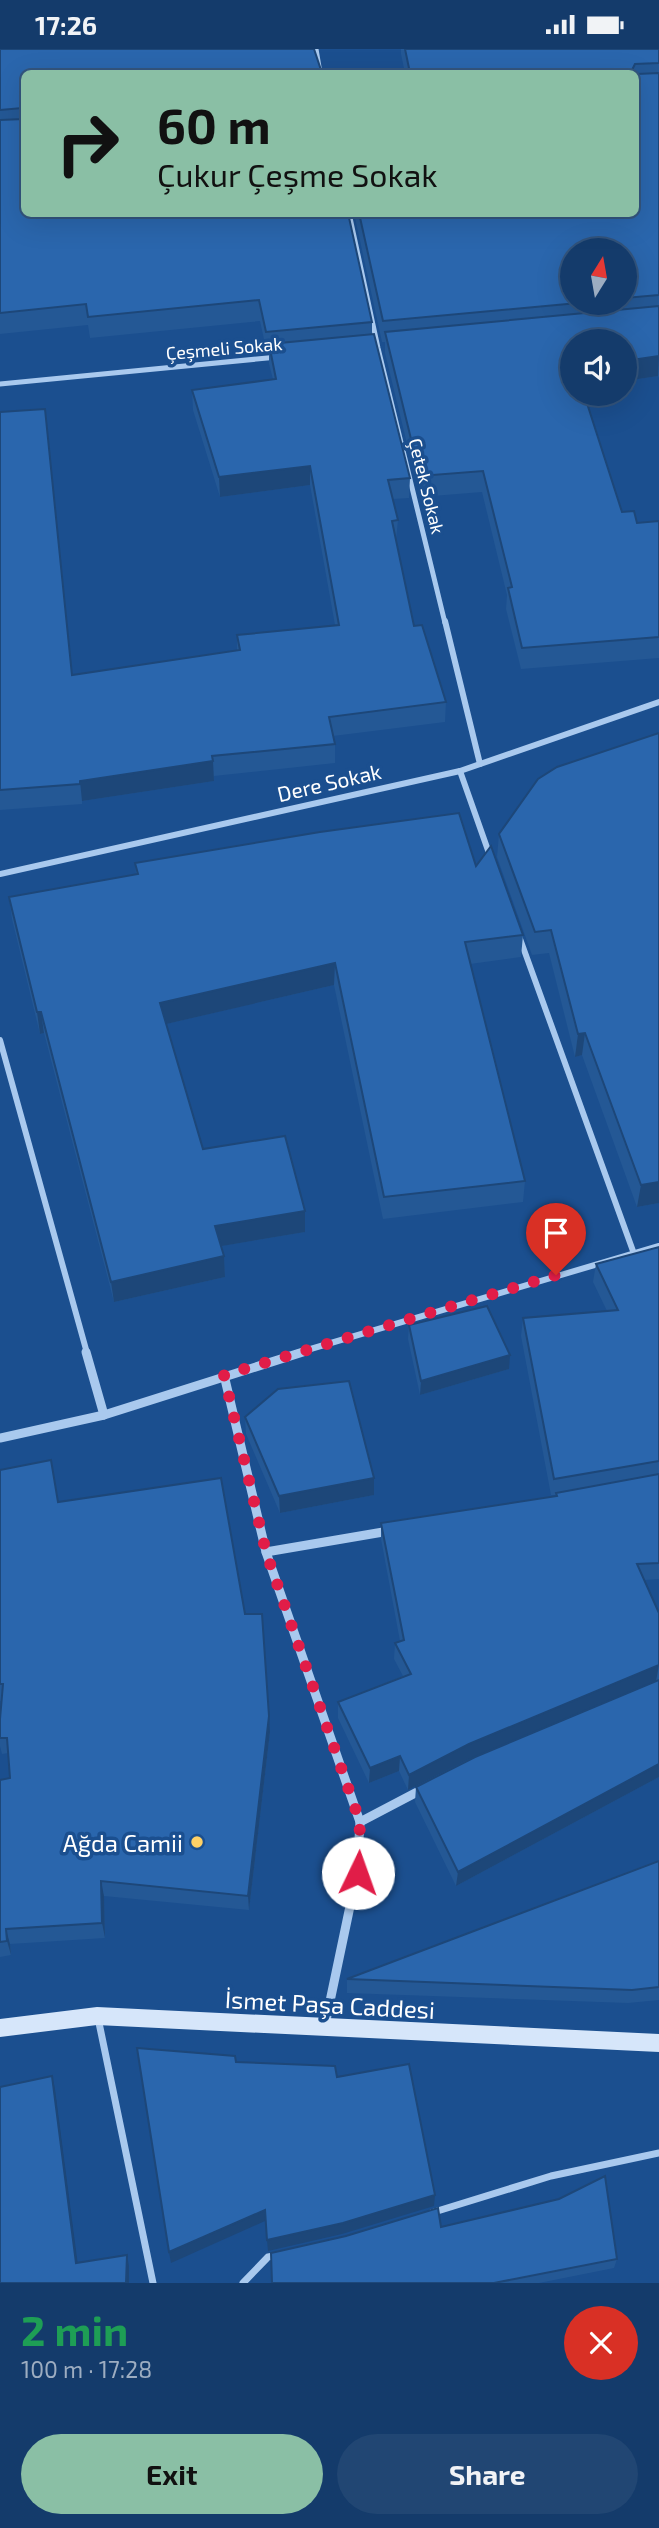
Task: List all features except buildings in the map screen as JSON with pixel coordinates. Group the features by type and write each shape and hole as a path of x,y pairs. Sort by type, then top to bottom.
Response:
{"main road":[{"name":"İsmet Paşa Caddesi","path":"0,2028 97,2016 659,2043"}],"street":[{"path":"316,49 320,70"},
{"name":"Çetek Sokak","path":"350,217 378,348 480,764"},
{"path":"365,349 392,347"},
{"name":"Çeşmeli Sokak","path":"0,384 284,357"},
{"name":"Dere Sokak","path":"0,874 460,771 659,702"},
{"path":"460,771 492,862"},
{"path":"516,927 633,1251"},
{"path":"0,1040 104,1415"},
{"path":"0,1438 104,1415 224,1375 633,1251 659,1246"},
{"path":"224,1375 266,1552 360,1822 358,1873 324,2028"},
{"path":"266,1552 401,1529"},
{"path":"360,1822 433,1784"},
{"path":"97,2016 153,2283"},
{"path":"422,2216 551,2176 659,2153"},
{"path":"243,2283 268,2257 293,2252"}],"place":[{"name":"Ağda Camii","path":"197,1842"}],"route":[{"path":"358,1873 360,1822 266,1552 224,1375 556,1275"}]}
